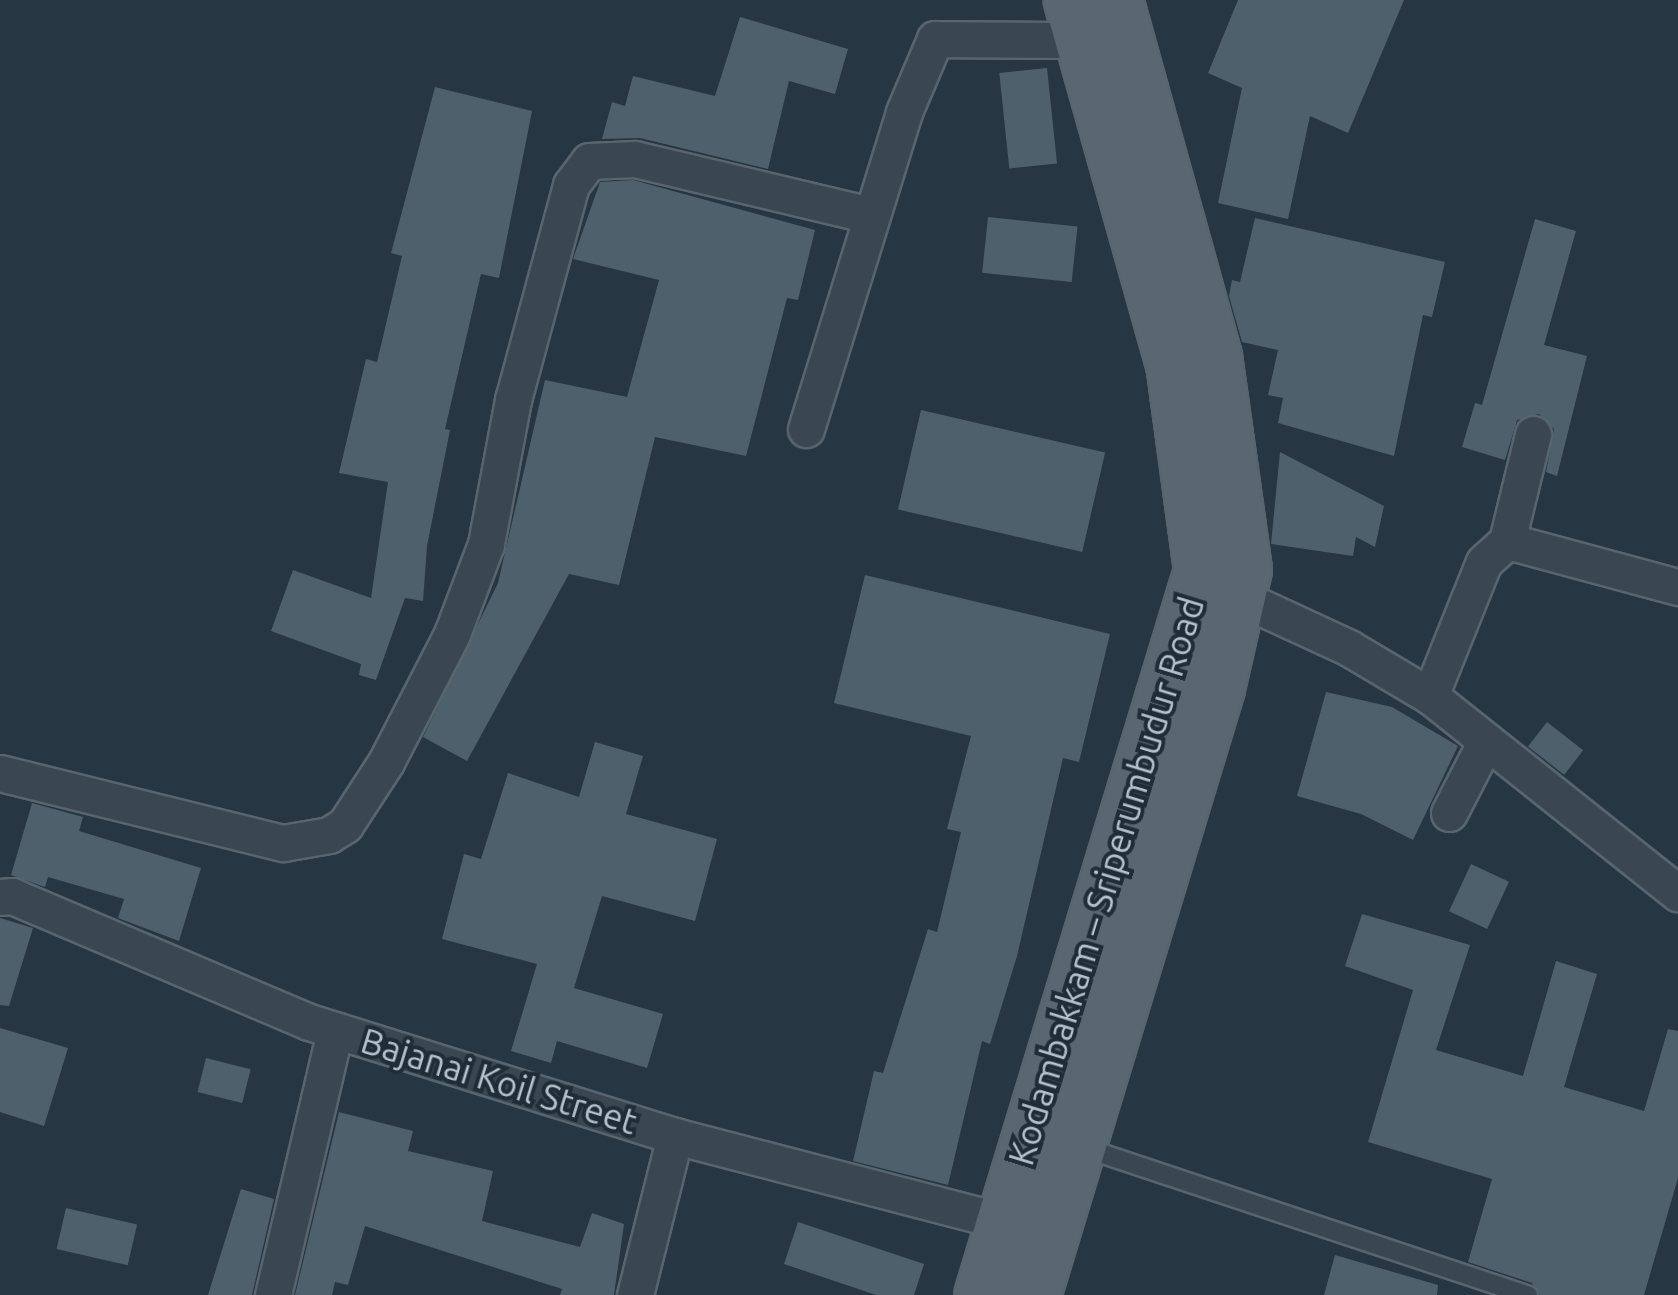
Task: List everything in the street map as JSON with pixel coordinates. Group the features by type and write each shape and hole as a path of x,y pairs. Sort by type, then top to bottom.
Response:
{"main road":[{"name":"Kodambakkam – Sriperumbudur Road","path":"982,1295 1076,1146 1241,598 1243,569 1212,356 1090,13"},
{"name":"Kodambakkam – Sriperumbudur Road","path":"1032,1295 1025,1227 1202,570 1174,364 1090,13"}],"street":[{"path":"806,429 870,215 935,39 1090,13"},
{"path":"0,773 283,843 329,835 344,825 386,762 452,634 486,544 513,400 571,185 589,162 635,158 870,215"},
{"path":"1430,696 1484,562 1507,541 1533,434"},
{"path":"1507,541 1678,587"},
{"path":"1241,598 1349,648 1430,696 1678,893"},
{"path":"1449,814 1486,741"},
{"name":"Bajanai Koil Street","path":"6,896 335,1030 675,1136 1025,1227"},
{"path":"272,1295 335,1030"},
{"path":"635,1295 675,1136"}],"lane":[{"path":"1076,1146 1528,1295"}],"building":[{"path":"1238,0 1404,0 1348,133 1310,116 1288,219 1218,203 1242,88 1208,73"},
{"path":"740,17 848,49 835,94 789,81 768,169 640,138 602,139 612,102 625,106 633,76 715,96"},
{"path":"1047,68 1057,163 1009,168 999,73"},
{"path":"435,87 532,111 499,278 481,274 445,429 450,430 427,546 423,601 405,598 376,680 359,675 361,664 271,631 293,570 371,598 388,482 339,473 366,359 377,362 402,256 391,253"},
{"path":"633,180 815,230 798,300 787,298 746,456 655,437 619,585 569,574 467,761 423,737 498,583 545,380 627,397 659,280 573,259 600,182"},
{"path":"988,217 1078,226 1072,282 982,273"},
{"path":"1255,218 1445,262 1432,317 1423,315 1394,456 1278,423 1283,398 1268,395 1278,350 1242,342 1229,296 1232,280 1240,282"},
{"path":"1535,219 1576,231 1544,345 1587,356 1557,476 1546,472 1554,429 1539,414 1517,420 1505,460 1462,447 1475,403 1482,405"},
{"path":"921,410 1105,453 1082,552 898,509"},
{"path":"1280,452 1384,506 1375,547 1356,537 1353,556 1271,544"},
{"path":"865,575 1110,634 1079,762 1063,758 1017,956 990,1044 982,1041 948,1185 853,1161 874,1071 883,1073 928,929 937,932 961,832 947,829 971,736 834,703"},
{"path":"1326,692 1392,707 1458,746 1413,840 1361,814 1297,796"},
{"path":"1547,722 1583,750 1564,775 1528,746"},
{"path":"595,742 643,756 626,814 717,839 695,921 602,896 574,988 663,1014 647,1068 557,1041 551,1063 511,1051 537,964 442,939 464,854 481,859 508,773 579,797"},
{"path":"32,803 83,817 79,831 201,868 179,941 118,918 124,899 48,877 45,887 11,875"},
{"path":"1471,864 1509,882 1487,929 1449,911"},
{"path":"1362,914 1470,945 1436,1050 1523,1076 1556,961 1597,974 1564,1087 1644,1111 1668,1029 1678,1031 1678,1178 1644,1295 1540,1295 1532,1283 1468,1262 1492,1179 1368,1142 1413,990 1345,966"},
{"path":"0,918 33,928 9,1006 0,1005"},
{"path":"0,1028 68,1048 44,1126 0,1112"},
{"path":"206,1058 251,1069 242,1103 198,1092"},
{"path":"339,1112 413,1131 408,1151 493,1171 482,1221 580,1247 592,1213 624,1224 614,1295 560,1295 562,1289 365,1226 348,1285 335,1282 332,1295 295,1295"},
{"path":"241,1189 274,1199 252,1295 208,1295"},
{"path":"66,1208 137,1224 128,1265 57,1249"},
{"path":"798,1222 924,1264 914,1295 876,1295 784,1264"},
{"path":"1335,1255 1438,1285 1437,1295 1324,1295"}]}
